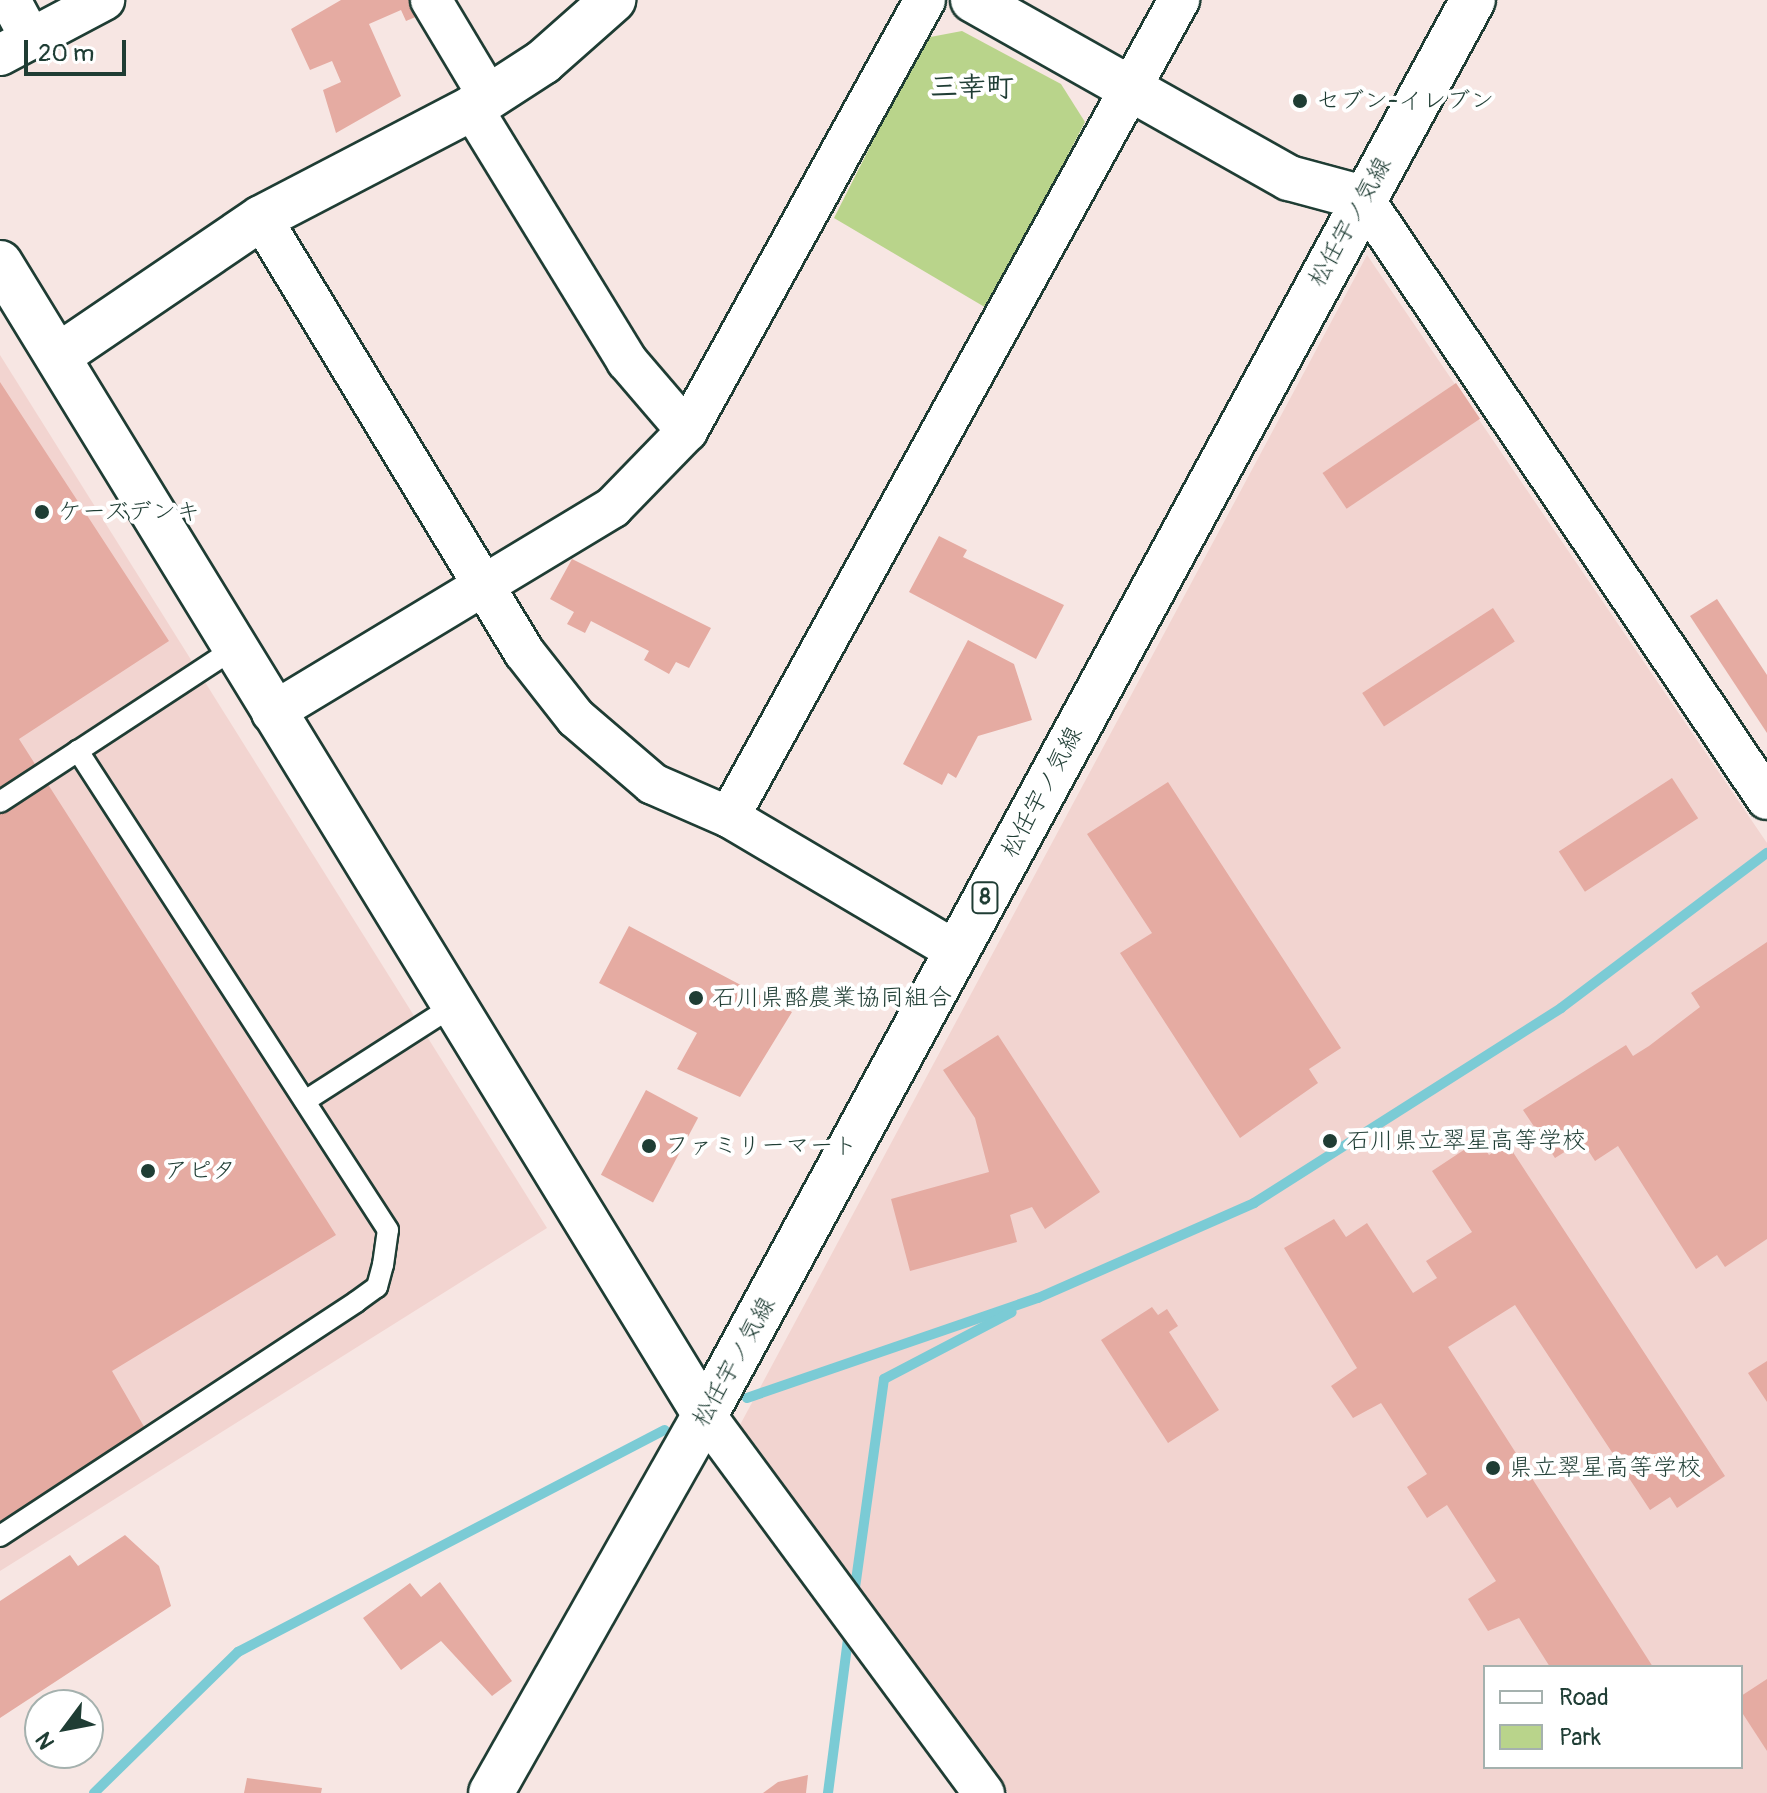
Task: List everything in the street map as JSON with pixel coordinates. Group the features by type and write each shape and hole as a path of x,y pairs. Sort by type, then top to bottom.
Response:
{"street":[{"path":"10,0 15,47 104,0"},
{"path":"431,0 481,102 627,361 687,431"},
{"path":"61,354 261,218 481,102 543,62 613,0"},
{"path":"272,713 613,507 687,431 925,0"},
{"path":"973,0 1289,178 1363,198 1767,799"},
{"path":"729,817 1179,0"},
{"name":"松任宇ノ気線","path":"491,1793 705,1415 1473,0"},
{"path":"261,218 524,652 576,718 653,784 729,817 956,951"},
{"path":"0,263 61,354 272,713 705,1415 984,1793"}],"lane":[{"path":"0,802 235,648"},
{"path":"0,1536 377,1287 388,1230 78,751"},
{"path":"305,1101 453,1006"}],"shaded area":[{"name":"石川県立翠星高等学校","path":"1367,255 1767,843 1767,1793 1008,1793 733,1438"},
{"path":"0,355 547,1228 0,1571"}],"green space":[{"path":"962,31 1061,84 1085,122 988,309 834,218 925,38"}],"building":[{"path":"341,0 412,0 418,16 406,21 401,10 369,24 401,96 336,133 323,90 341,82 332,61 310,70 291,29"},
{"name":"アピタ","path":"0,382 169,641 19,739 336,1235 112,1371 154,1444 0,1541"},
{"path":"1456,383 1480,419 1347,509 1323,473"},
{"path":"939,536 967,550 963,557 1064,605 1036,659 909,592"},
{"path":"572,559 711,628 689,668 676,662 669,674 644,660 649,651 591,621 585,633 567,624 574,612 550,599"},
{"path":"1717,599 1767,675 1767,733 1690,616"},
{"path":"1493,608 1515,642 1384,727 1362,693"},
{"path":"968,640 1014,664 1032,720 978,736 956,778 948,773 942,785 903,764"},
{"path":"1672,778 1698,818 1585,892 1559,852"},
{"path":"1168,782 1341,1048 1309,1069 1318,1083 1240,1138 1120,953 1152,933 1087,834"},
{"name":"石川県酪農業協同組合","path":"629,926 792,1012 740,1097 677,1069 697,1033 599,983"},
{"path":"1767,942 1767,1239 1725,1267 1717,1255 1696,1269 1618,1146 1595,1161 1582,1141 1555,1158 1523,1110 1626,1045 1633,1056 1649,1046 1700,1007 1691,993"},
{"path":"998,1035 1100,1192 1045,1229 1032,1207 1010,1215 1017,1242 910,1271 891,1199 989,1172 975,1118 943,1070"},
{"name":"ファミリーマート","path":"646,1090 698,1118 653,1202 601,1175"},
{"path":"1479,1140 1489,1155 1507,1143 1725,1476 1677,1508 1670,1497 1650,1510 1515,1305 1448,1347 1652,1665 1549,1665 1519,1618 1488,1631 1468,1599 1496,1581 1447,1505 1427,1518 1407,1487 1427,1474 1381,1403 1353,1418 1331,1386 1357,1368 1284,1248 1334,1219 1346,1237 1367,1223 1413,1293 1437,1278 1426,1261 1472,1232 1432,1171"},
{"path":"1152,1307 1158,1315 1167,1309 1178,1326 1169,1332 1219,1410 1168,1443 1101,1340"},
{"path":"1767,1361 1767,1402 1748,1373"},
{"path":"125,1535 159,1566 171,1606 44,1689 24,1689 24,1702 0,1718 0,1601 70,1555 78,1566"},
{"path":"440,1582 512,1681 492,1696 441,1641 401,1670 363,1618 410,1583 421,1597"},
{"path":"1767,1679 1767,1751 1743,1714 1743,1695"},
{"path":"808,1775 806,1793 763,1793 778,1782"},
{"path":"247,1778 322,1788 321,1793 244,1793"}],"waterway":[{"path":"747,1398 1038,1298 1254,1203 1561,1008 1767,853"},
{"path":"854,1595 884,1379 1012,1312"},
{"path":"94,1793 238,1652 665,1430"},
{"path":"828,1793 849,1631"}],"place":[{"name":"セブン-イレブン","path":"1300,101"},
{"name":"ケーズデンキ","path":"42,512"},
{"name":"石川県酪農業協同組合","path":"696,998"},
{"name":"石川県立翠星高等学校","path":"1330,1141"},
{"name":"ファミリーマート","path":"649,1146"},
{"name":"アピタ","path":"148,1171"},
{"name":"県立翠星高等学校","path":"1493,1468"}],"district":[{"name":"三幸町","path":"972,88"}]}
